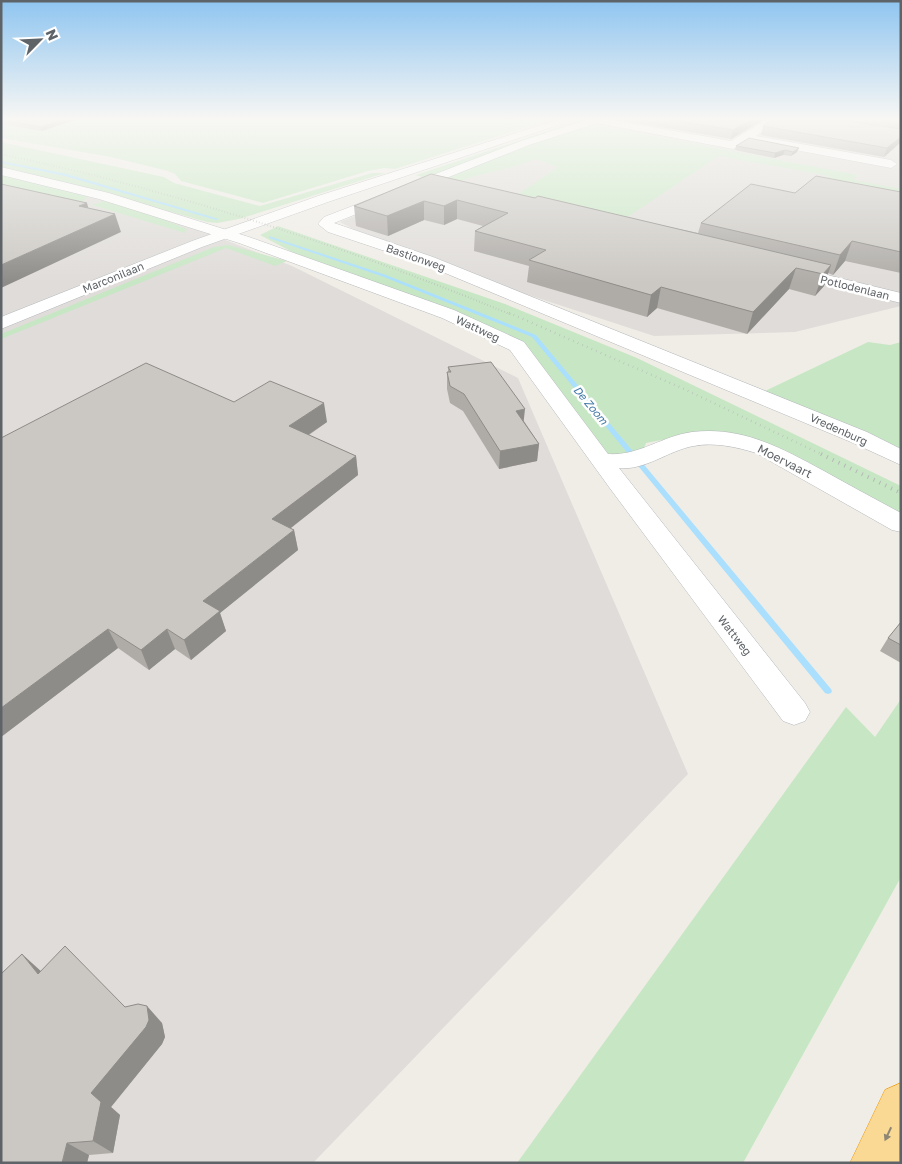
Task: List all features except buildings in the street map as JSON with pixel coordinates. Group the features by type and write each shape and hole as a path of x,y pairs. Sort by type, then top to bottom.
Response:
{"highway":[{"path":"874,1163 901,1106"}],"street":[{"name":"Wattweg","path":"15,174 104,196 226,234 448,314 517,346 614,461 682,567 794,712"},
{"name":"Marconilaan","path":"1,324 145,264 394,174"},
{"path":"403,174 448,187"},
{"name":"Bastionweg","path":"448,174 329,220 325,224 332,229 427,260 776,402"},
{"name":"Potlodenlaan","path":"775,267 901,298"},
{"name":"Vredenburg","path":"776,402 859,437 901,458"},
{"name":"Moervaart","path":"614,461 653,453 692,439 715,438 740,441 764,448 901,524"}],"shaded area":[{"path":"1,174 57,174 292,266 518,378 688,774 313,1163 1,1163"},
{"path":"455,174 901,174 901,306 795,332 654,336 394,251 340,222"}],"green space":[{"path":"1,174 88,196 85,200 11,232 1,201"},
{"path":"27,174 152,174 164,177 174,183 260,206 368,174 381,174 239,219 217,223 207,222"},
{"path":"175,174 357,174 263,203 181,181"},
{"path":"418,174 435,174 424,178 416,175"},
{"path":"456,174 482,174 451,185 447,178"},
{"path":"547,174 692,174 617,224 517,195"},
{"path":"820,174 854,174 858,175 854,180 901,189 901,202 820,186 829,176"},
{"path":"104,201 148,213 187,229 185,233 92,205"},
{"path":"278,226 505,304 637,358 901,486 901,514 792,456 692,434 646,443 644,448 618,455 606,453 545,378 482,324 428,301 294,253 260,235"},
{"path":"228,245 287,261 275,266 226,248 1,339 1,334 214,247"},
{"path":"868,342 890,345 901,342 901,453 765,391"},
{"path":"901,699 901,877 743,1163 517,1163 846,707 875,737"}],"waterway":[{"name":"De Zoom","path":"63,174 217,219"},
{"name":"De Zoom","path":"270,237 385,276 534,336 828,691"}],"railway":[{"path":"89,174 268,225 367,259 512,315"},
{"path":"509,313 684,389 823,455"},
{"path":"821,454 901,493"}]}
